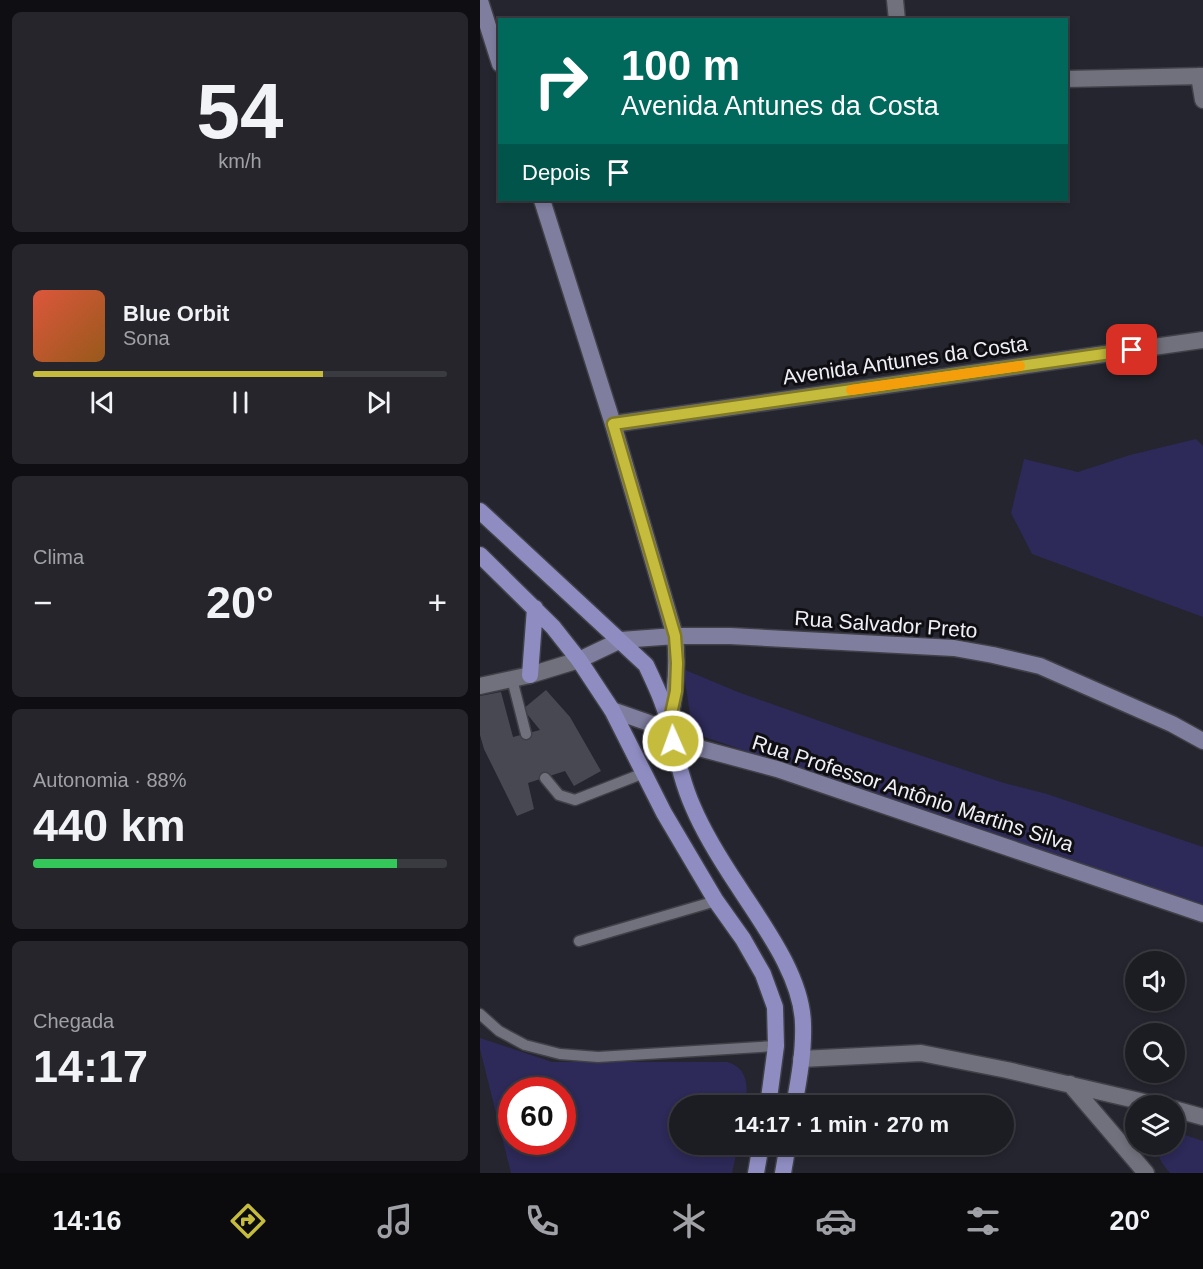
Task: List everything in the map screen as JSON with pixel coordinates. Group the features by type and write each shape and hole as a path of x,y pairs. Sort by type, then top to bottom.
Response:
{"main road":[{"path":"480,2 498,58"},
{"path":"542,201 613,424 675,636 676,691 669,723"},
{"path":"480,512 646,665 658,690 669,723 681,775 693,808 736,884 773,938 795,988 803,1022 796,1095"},
{"path":"480,555 553,627 579,660 612,710 664,813 763,974 775,1007 776,1046 769,1095"},
{"path":"530,675 535,608"},
{"name":"Rua Salvador Preto","path":"621,640 675,636 730,636 954,648 1040,666 1161,719 1203,741"},
{"path":"579,660 621,640"},
{"name":"Rua Professor Antônio Martins Silva","path":"612,710 652,724 673,741 777,769 1203,914"},
{"path":"756,1173 759,1155"},
{"path":"783,1173 786,1155"}],"street":[{"path":"895,0 897,18"},
{"path":"1068,79 1201,76 1203,100"},
{"name":"Avenida Antunes da Costa","path":"613,424 1203,340"},
{"path":"480,686 530,675 579,660"},
{"path":"801,1059 921,1053 1125,1097"},
{"path":"1070,1084 1141,1166"}],"lane":[{"path":"512,679 526,734"},
{"path":"545,778 559,795 575,800 644,773"},
{"path":"579,941 716,901"},
{"path":"480,1014 499,1031 525,1045 560,1054 598,1057 776,1046"}],"shaded area":[{"path":"1196,439 1203,446 1203,617 1032,554 1011,513 1024,459 1078,472 1130,455"},
{"path":"683,669 738,692 859,735 1004,783 1047,794 1203,847 1203,908 693,733"},
{"path":"480,1038 552,1062 727,1062 740,1069 745,1079 747,1092 747,1095 669,1095 669,1155 736,1155 732,1173 511,1173 506,1155 576,1155 576,1077 498,1077 498,1121 480,1049"},
{"path":"1185,1135 1203,1141 1203,1173 1170,1173 1159,1156 1185,1155"}],"building":[{"path":"546,690 570,717 601,771 574,786 565,771 528,783 534,809 517,816 484,749 480,735 480,696 501,692 513,737 540,730 523,709"}],"slow traffic":[{"path":"851,390 1020,366"}],"route":[{"path":"673,741 669,723 676,691 675,636 613,424 1132,350"}]}
